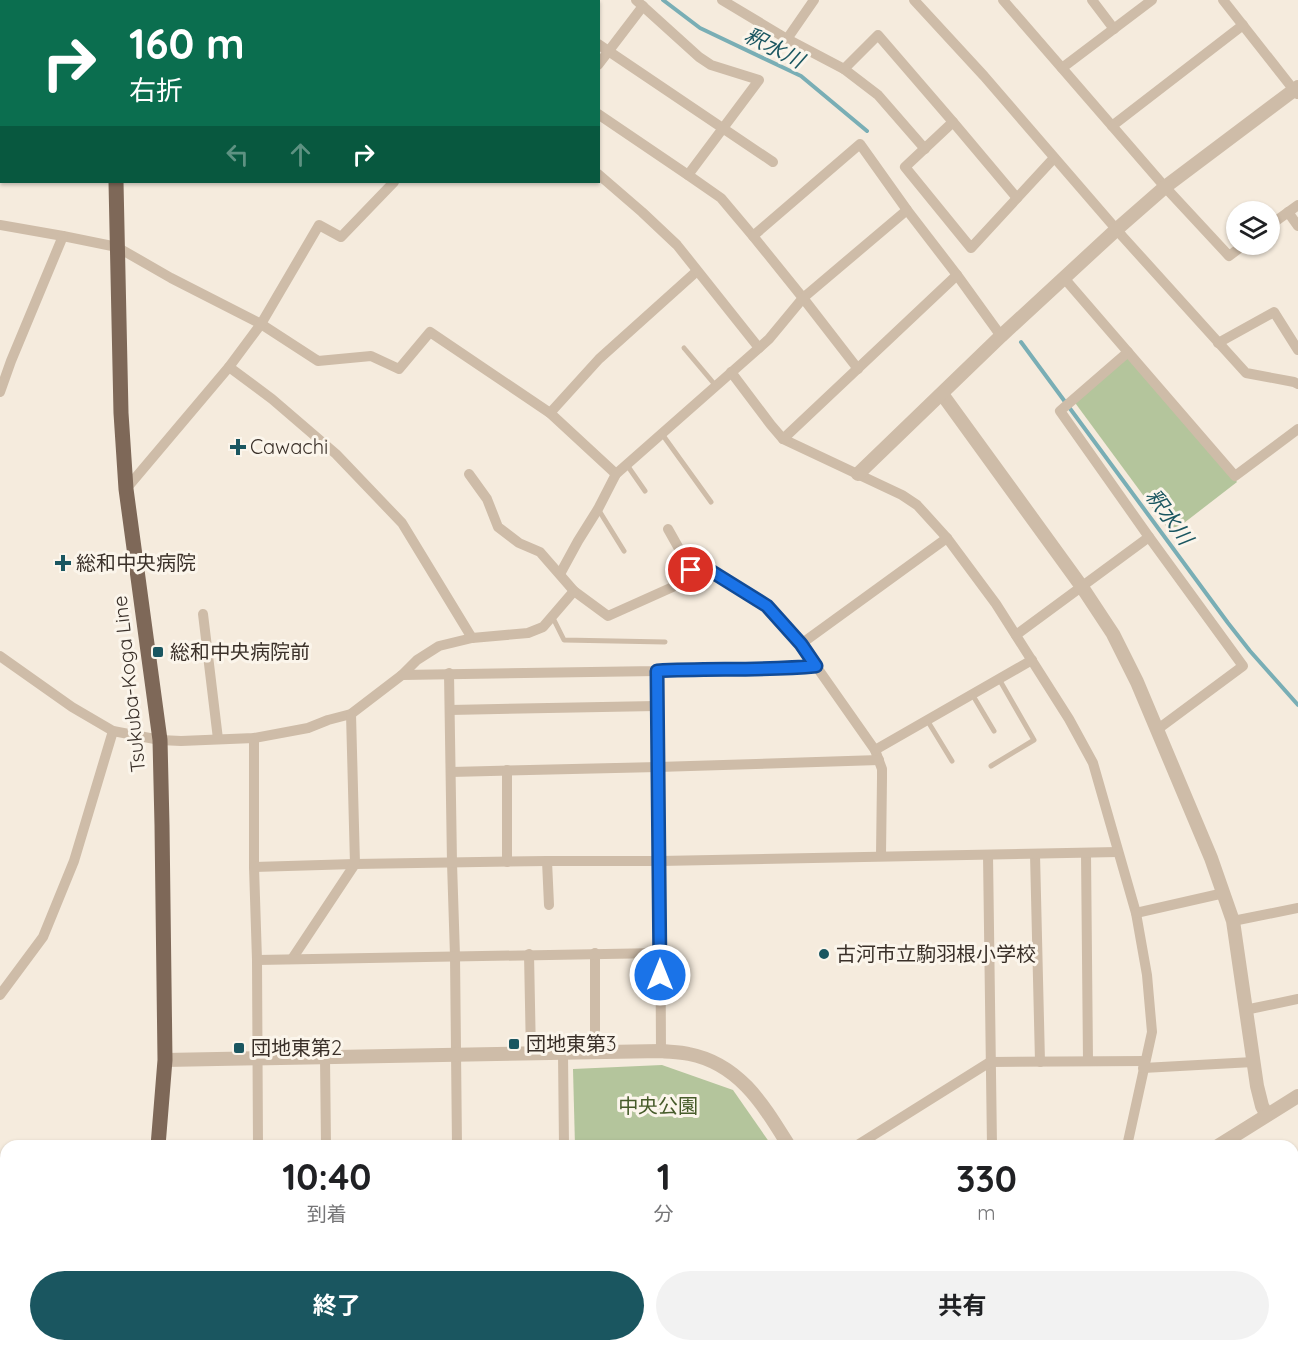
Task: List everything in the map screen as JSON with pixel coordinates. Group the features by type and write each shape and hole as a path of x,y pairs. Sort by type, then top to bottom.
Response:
{"main road":[{"name":"Tsukuba-Koga Line","path":"116,183 120,401 126,489 160,740 165,1060 158,1140"}],"street":[{"path":"722,0 787,39 844,69 878,95 925,149"},
{"path":"787,39 814,0"},
{"path":"914,0 1246,373 1297,382"},
{"path":"1003,0 1165,187 1226,253"},
{"path":"1092,0 1114,29"},
{"path":"1062,68 1152,0"},
{"path":"858,474 1001,336 1165,187 1297,91 1223,0"},
{"path":"600,62 640,3 699,57 711,65 759,80 688,175"},
{"path":"1112,126 1243,25"},
{"path":"844,69 878,35 1017,198"},
{"path":"600,45 773,162"},
{"path":"600,115 721,198 858,369"},
{"path":"953,122 905,167 971,248 1054,158"},
{"path":"753,236 860,144 1001,336"},
{"path":"600,176 677,245 759,348"},
{"path":"126,489 229,367 261,324 319,225 341,237 393,183"},
{"path":"1280,218 1298,204"},
{"path":"560,574 616,474 769,339 803,298 907,210"},
{"path":"1288,212 1298,226"},
{"path":"0,225 117,248 261,324 318,361 371,356 399,369 430,332 550,413 616,474"},
{"path":"0,392 63,236"},
{"path":"550,413 599,359 697,271"},
{"path":"783,439 957,275"},
{"path":"1064,278 1235,476 1298,429"},
{"path":"1218,343 1274,312 1298,350"},
{"path":"1128,352 1060,411 1243,666 1158,729"},
{"path":"229,367 272,399 336,454 402,523 472,638"},
{"path":"731,372 783,439 903,495 917,505 947,538 996,604 1069,719 1093,763 1136,913 1148,975 1152,1032 1128,1140"},
{"path":"942,394 1082,587 1113,634 1158,729 1211,858 1233,921 1253,1062 1259,1095 1267,1115"},
{"path":"469,474 487,499 498,527 519,543 540,552 574,591 608,616 695,577 668,529"},
{"path":"1016,635 1149,537"},
{"path":"881,855 882,778 877,755 801,644 947,538"},
{"path":"0,656 65,702 113,731 160,740 254,738 308,728 351,714 402,675 417,660 439,646 472,638 528,633 543,627 574,591"},
{"path":"203,615 218,739"},
{"path":"450,772 658,767 877,755 927,720 1032,660"},
{"path":"402,675 785,669 816,666"},
{"path":"657,671 661,1051"},
{"path":"449,673 457,1140"},
{"path":"450,710 656,706"},
{"path":"292,959 355,864 351,714"},
{"path":"0,995 43,937 74,861 113,731"},
{"path":"254,738 258,1140"},
{"path":"507,770 507,862"},
{"path":"254,867 1118,852"},
{"path":"1086,853 1088,1061"},
{"path":"1035,854 1040,1062"},
{"path":"988,855 992,1140"},
{"path":"547,861 549,905"},
{"path":"1136,913 1224,893"},
{"path":"1233,921 1298,908"},
{"path":"257,960 660,952"},
{"path":"595,953 595,1053"},
{"path":"529,954 531,1055"},
{"path":"1245,1010 1298,999"},
{"path":"165,1060 661,1051 689,1054 726,1069 744,1082 763,1105 785,1140"},
{"path":"563,1054 564,1140"},
{"path":"325,1058 326,1140"},
{"path":"866,1140 990,1062 1088,1061 1144,1064 1253,1062"},
{"path":"1227,1140 1298,1096"}],"lane":[{"path":"684,348 716,386"},
{"path":"662,434 711,502"},
{"path":"627,465 645,491"},
{"path":"598,509 624,552"},
{"path":"691,570 706,568 767,606 801,644"},
{"path":"552,616 564,640 665,642"},
{"path":"991,766 1034,740 999,679"},
{"path":"972,694 994,731"},
{"path":"927,720 952,761"}],"green space":[{"path":"1130,355 1237,482 1171,533 1073,400"},
{"name":"中央公園","path":"662,1065 733,1090 768,1140 575,1140 573,1069"}],"waterway":[{"name":"釈水川","path":"663,0 700,28 801,76 867,131"},
{"name":"釈水川","path":"1021,342 1228,623 1298,705"}],"place":[{"name":"Cawachi","path":"238,447"},
{"name":"総和中央病院","path":"63,563"},
{"name":"総和中央病院前","path":"158,652"},
{"name":"古河市立駒羽根小学校","path":"824,954"},
{"name":"団地東第3","path":"514,1044"},
{"name":"団地東第2","path":"239,1048"}],"route":[{"path":"660,975 657,671 785,669 816,666 801,644 767,606 706,568 691,570"}]}
